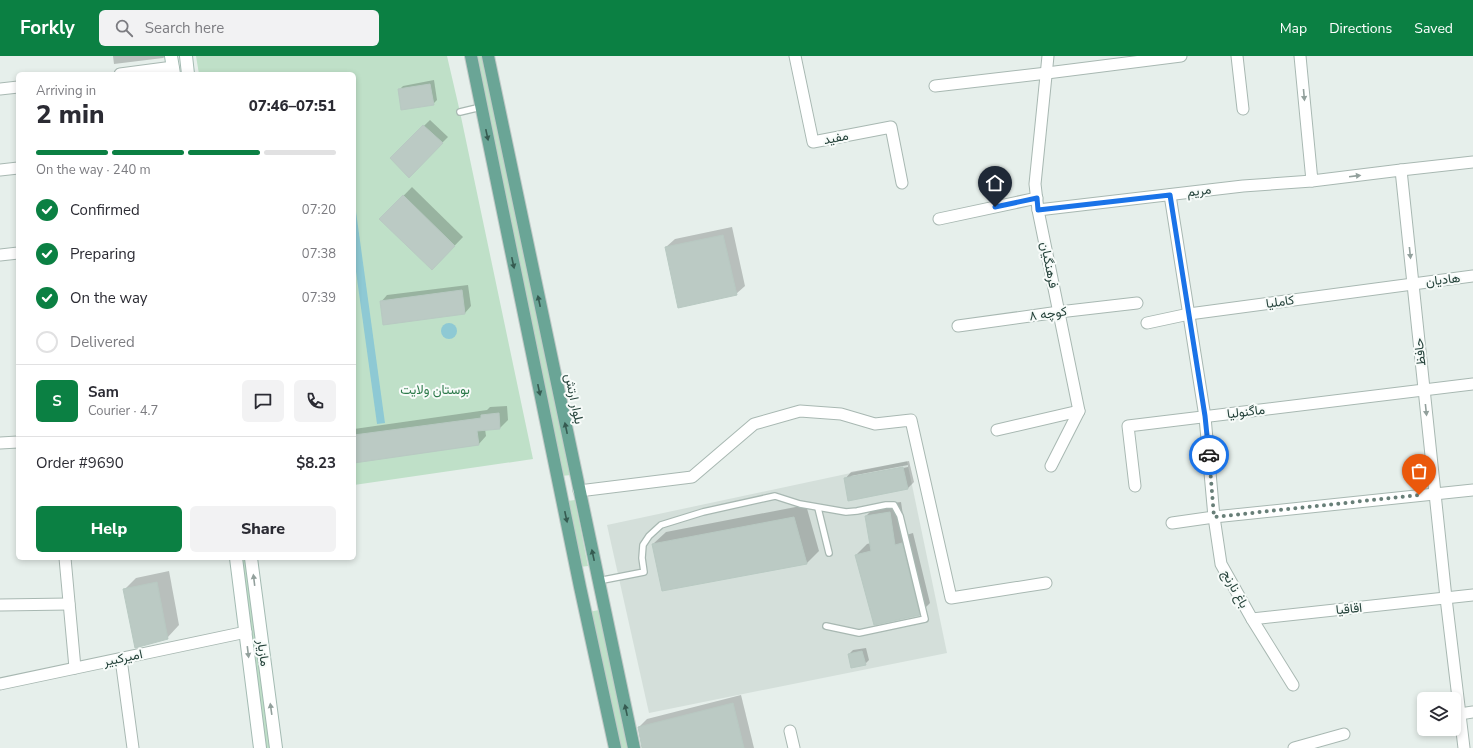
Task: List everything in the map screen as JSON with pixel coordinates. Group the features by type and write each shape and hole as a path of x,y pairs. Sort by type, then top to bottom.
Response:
{"main road":[{"path":"186,56 188,72"},
{"path":"470,56 615,748"},
{"name":"بلوار ارتش","path":"488,56 634,748"},
{"path":"561,495 579,491"},
{"name":"مازیار","path":"236,560 260,748"},
{"name":"مازیار","path":"251,560 276,748"},
{"path":"580,585 598,581"}],"street":[{"name":"مفید","path":"795,56 813,142 891,127 902,183"},
{"name":"فرهنگیان","path":"1048,56 1048,73 1035,184 1038,210 1079,411"},
{"path":"935,86 1182,56"},
{"path":"1236,56 1242,109"},
{"path":"1300,56 1312,181 1473,162"},
{"path":"133,72 173,66"},
{"path":"0,90 16,87"},
{"path":"0,170 16,168"},
{"name":"حافظ","path":"1402,170 1446,598 1457,692"},
{"name":"مریم","path":"1038,210 1243,186 1312,181"},
{"name":"باغ نارنج","path":"1170,195 1205,416 1214,517 1221,564 1252,619 1293,685"},
{"path":"939,219 1037,198"},
{"path":"0,255 16,253"},
{"name":"هادیان","path":"1413,284 1473,276"},
{"name":"کاملیا","path":"1148,323 1189,314 1413,284"},
{"name":"کوچه ۸","path":"958,326 1137,303"},
{"name":"ماگنولیا","path":"1135,486 1128,426 1473,384"},
{"path":"997,430 1079,411"},
{"path":"1051,466 1079,411"},
{"path":"579,491 692,476 754,424 800,412 841,414 874,424 911,420 951,598 1046,583"},
{"path":"0,443 16,442"},
{"path":"1172,523 1214,517 1473,490"},
{"path":"65,560 75,668"},
{"name":"اقاقیا","path":"1252,619 1473,596"},
{"path":"0,605 69,604"},
{"name":"امیرکبیر","path":"0,684 246,632"},
{"path":"120,659 133,748"},
{"path":"1461,714 1473,712"},
{"name":"حافظ","path":"1461,722 1464,748"},
{"path":"790,731 794,748"},
{"path":"1294,748 1344,734"}],"lane":[{"path":"460,112 481,107"},
{"path":"598,581 644,572 642,558 643,545 649,536 661,525 703,512 775,496 800,504 846,512 894,505 900,516 925,620 859,633 826,626"},
{"path":"818,508 828,552"}],"shaded area":[{"path":"907,461 947,653 649,713 607,525"}],"green space":[{"name":"بوستان ولایت","path":"196,56 447,56 533,459 356,485 356,72 199,72"},
{"path":"474,56 482,56 571,475 561,476"},
{"path":"575,500 588,566 580,567 567,501"},
{"path":"239,560 247,560 272,748 262,748"},
{"path":"599,610 629,748 620,748 589,612"}],"water":[{"path":"356,212 385,423 377,424 356,272"},
{"path":"449,323 455,325 457,331 455,337 449,339 443,337 441,331 443,325"}],"building":[{"path":"430,84 434,105 401,110 398,89"},
{"path":"423,125 443,143 409,178 390,158"},
{"path":"403,195 455,246 432,270 379,219"},
{"path":"723,235 737,295 678,308 665,247"},
{"path":"462,290 465,314 383,325 380,301"},
{"path":"499,413 500,429 477,431 479,445 356,463 356,435 481,418 481,415"},
{"path":"903,467 908,489 848,501 844,478"},
{"path":"890,512 895,545 902,543 920,615 874,625 855,555 871,551 865,516"},
{"path":"794,517 807,564 662,591 652,544"},
{"path":"157,582 168,639 135,648 123,589"},
{"path":"862,651 866,665 851,668 848,654"},
{"path":"733,703 744,748 642,748 638,727"}],"way so far":[{"path":"1209,455 1214,517 1419,495"}],"route":[{"path":"995,207 1037,198 1038,210 1170,195 1205,416 1209,455"}]}
